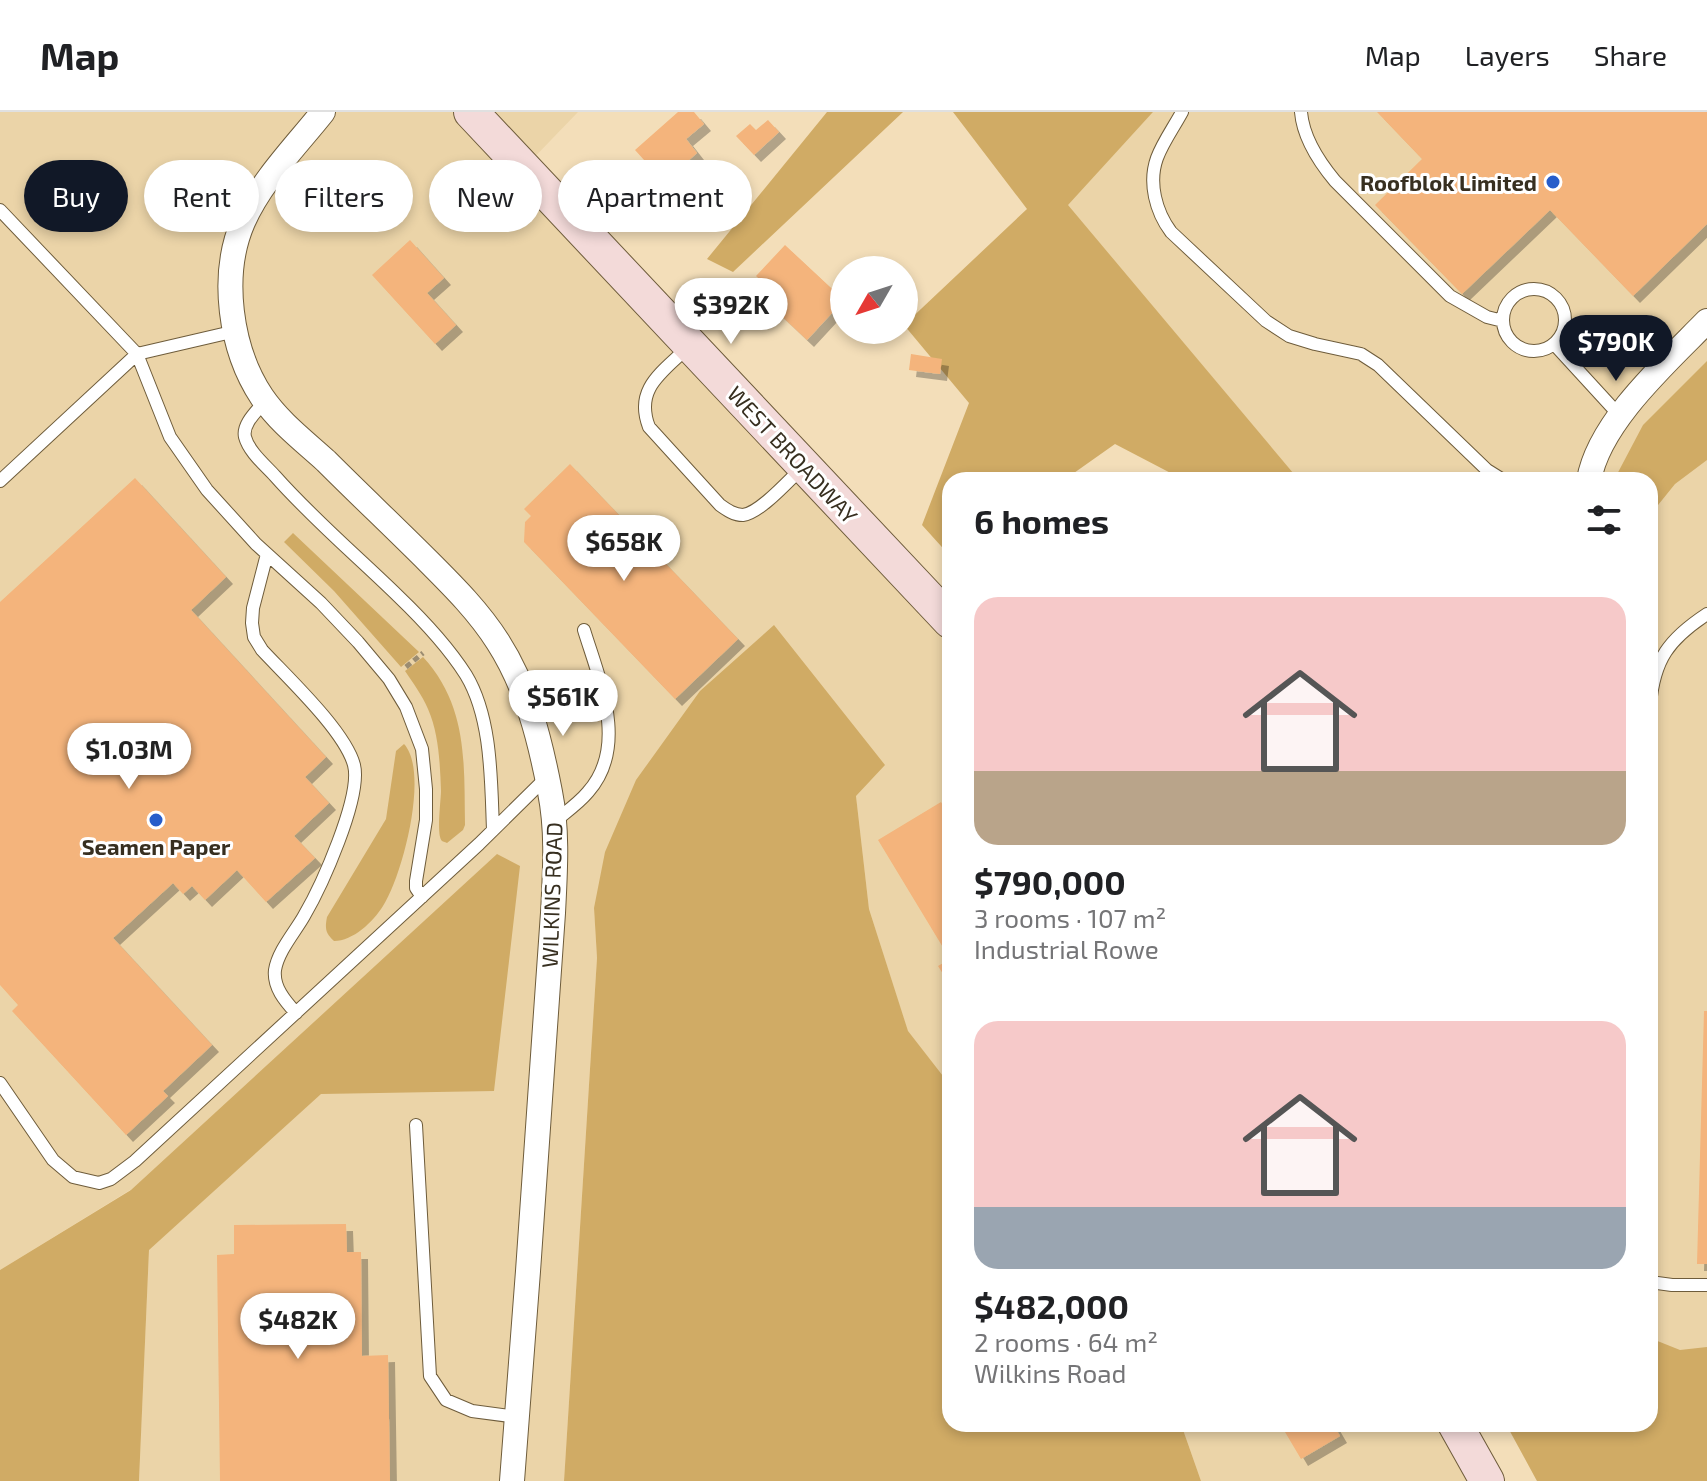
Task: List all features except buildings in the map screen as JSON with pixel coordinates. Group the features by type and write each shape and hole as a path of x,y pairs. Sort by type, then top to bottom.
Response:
{"main road":[{"name":"WEST BROADWAY","path":"471,112 942,613"},
{"path":"1459,1432 1487,1481"}],"street":[{"name":"WILKINS ROAD","path":"323,112 268,182 244,220 232,256 230,294 246,368 265,401 291,430 461,594 498,642 521,687 533,720 555,821 554,892 512,1481"},
{"path":"1591,472 1598,451 1620,416 1655,374 1707,321"}],"lane":[{"path":"1182,112 1157,158 1153,175 1153,188 1162,220 1171,232 1266,321 1289,336 1361,354 1378,365 1490,472"},
{"path":"1301,112 1322,166 1335,181 1450,296 1487,317 1503,321"},
{"path":"0,210 137,354 170,437 207,490 267,554 321,603 389,679 406,707 422,749 426,820 416,881 416,888 422,897"},
{"path":"1537,289 1556,298 1565,316 1561,336 1546,349 1536,351 1526,351 1510,340 1503,321 1509,302 1517,295 1537,289"},
{"path":"0,481 137,354 236,331"},
{"path":"1554,344 1620,416"},
{"path":"690,345 645,393 643,412 649,427 720,505 732,513 743,515 755,511 804,466"},
{"path":"265,401 245,427 244,435 252,451 292,496 397,595 440,640 468,677 486,735 493,830"},
{"path":"267,554 253,608 254,637 262,650 336,731 355,767 344,826 330,865 309,908 279,956 275,971 282,996 296,1013"},
{"path":"1658,668 1664,651 1691,624 1707,614"},
{"path":"555,821 590,790 606,757 609,727 605,703 584,630"},
{"path":"0,1083 53,1160 73,1177 99,1183 111,1179 135,1161 422,897 547,777"},
{"path":"416,1125 430,1376 446,1400 472,1411 517,1417"},
{"path":"1658,1283 1707,1285"}],"path":[{"path":"389,679 440,640"}],"shaded area":[{"path":"0,112 578,112 532,160 429,160 429,232 542,232 542,187 558,204 558,232 584,232 942,612 942,1075 908,1032 869,909 856,796 594,908 597,958 564,1481 139,1481 149,1250 130,1190 0,1270"},
{"path":"827,112 903,112 733,272 707,259 729,232 752,232 752,204"},
{"path":"953,112 1153,112 1068,205 1292,472 1169,472 1115,444 1075,472 942,472 969,403 918,342 918,312 1027,209"},
{"path":"1153,112 1707,112 1707,1481 1537,1481 1510,1432 1658,1432 1658,472 1292,472 1067,205"},
{"path":"1707,361 1707,460 1675,484 1658,505 1658,472 1618,472 1643,425"},
{"path":"942,473 942,547 922,525"},
{"path":"293,533 419,652 401,667 334,591 284,542"},
{"path":"774,625 885,765 856,796 869,909 908,1031 942,1075 942,1432 1184,1432 1201,1481 564,1481 597,958 594,908 605,852 636,780 700,691"},
{"path":"423,657 438,676 456,715 463,758 465,825 447,843 442,841 439,832 441,781 435,729 426,704 405,671"},
{"path":"404,744 411,758 414,800 398,872 383,906 374,918 362,930 334,941 326,930 327,917 386,819 396,751"},
{"path":"497,854 520,866 494,1091 321,1094 149,1250 139,1481 0,1481 0,1270 131,1190"},
{"path":"1658,1341 1680,1350 1707,1347 1707,1481 1537,1481 1510,1432 1658,1432"},
{"path":"1184,1432 1459,1432 1487,1481 1201,1481"}],"place":[{"name":"Roofblok Limited","path":"1553,182"},
{"name":"Seamen Paper","path":"156,820"}]}
